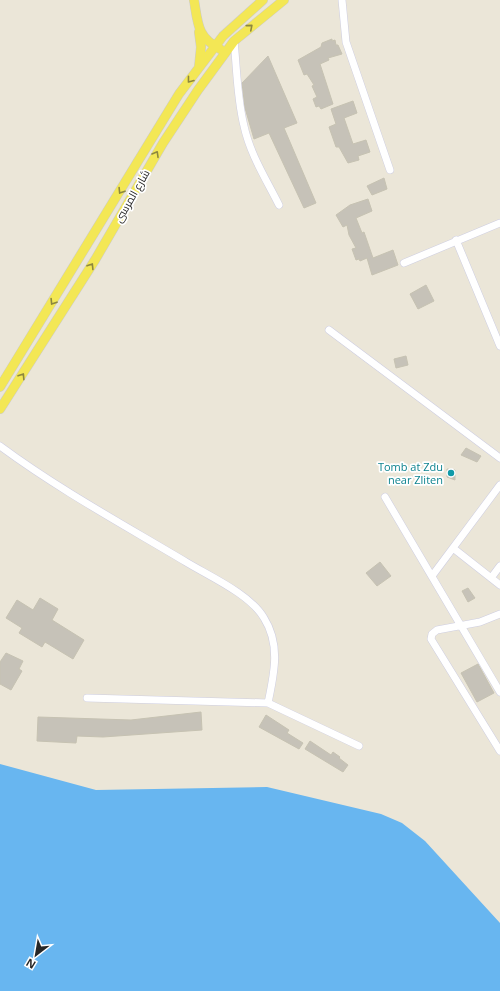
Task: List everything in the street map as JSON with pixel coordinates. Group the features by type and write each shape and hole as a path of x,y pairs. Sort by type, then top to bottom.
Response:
{"main road":[{"path":"194,0 201,46 199,68"},
{"name":"شارع المرسى","path":"0,387 179,94 226,32 262,0"},
{"name":"شارع المرسى","path":"0,408 95,260 163,143 225,51 234,41 284,0"},
{"path":"198,26 207,36 215,38 226,32"},
{"path":"198,26 205,39 225,51"}],"street":[{"path":"342,0 346,42 390,170"},
{"path":"234,41 237,87 244,127 253,153 278,205"},
{"path":"404,263 456,240 500,223"},
{"path":"456,240 500,346"},
{"path":"329,330 500,458"},
{"path":"0,446 104,512 237,593 258,608 265,618 271,632 276,659 268,703"},
{"path":"432,576 500,485"},
{"path":"385,497 500,692"},
{"path":"453,548 500,585"},
{"path":"491,578 500,566"},
{"path":"500,614 480,622 437,630 432,634 432,641 500,751"},
{"path":"87,698 268,703 359,746"}],"water":[{"path":"0,764 96,790 267,787 381,814 402,823 425,841 500,923 500,991 0,991"}],"building":[{"path":"332,39 332,41 335,40 336,45 338,45 342,54 328,58 329,60 320,64 333,104 321,109 319,106 316,107 313,99 317,97 312,86 314,85 307,74 304,75 298,60 321,47 322,43"},
{"path":"268,56 297,123 284,128 316,203 304,208 269,133 254,139 245,108 242,83"},
{"path":"353,101 357,113 344,118 353,144 366,140 370,152 358,156 359,160 348,163 339,147 336,147 329,127 336,124 331,109"},
{"path":"384,178 387,189 372,195 367,186"},
{"path":"368,199 372,211 356,218 362,233 364,232 373,258 393,250 398,265 372,275 367,258 360,261 359,259 356,260 352,249 356,248 349,235 347,225 343,227 336,215 350,205"},
{"path":"426,285 434,301 418,309 410,294"},
{"path":"406,356 408,365 396,368 394,359"},
{"path":"466,448 481,456 477,462 461,455"},
{"name":"Tomb at Zdu near Zliten","path":"447,469 455,470 455,480 447,477"},
{"path":"380,562 391,576 377,586 366,573"},
{"path":"468,588 475,598 468,602 462,591"},
{"path":"40,598 58,609 52,620 84,640 73,659 45,642 42,647 19,633 22,628 6,618 17,600 33,610"},
{"path":"6,653 23,661 19,669 22,671 11,690 0,684 0,662"},
{"path":"478,664 494,693 477,702 461,673"},
{"path":"201,712 202,730 103,737 77,736 76,743 37,741 38,717 131,720"},
{"path":"266,715 289,730 287,733 303,743 299,749 259,727"},
{"path":"310,741 331,755 333,752 340,757 339,758 348,765 343,772 305,749"}],"place":[{"name":"Tomb at Zdu near Zliten","path":"451,473"}]}
